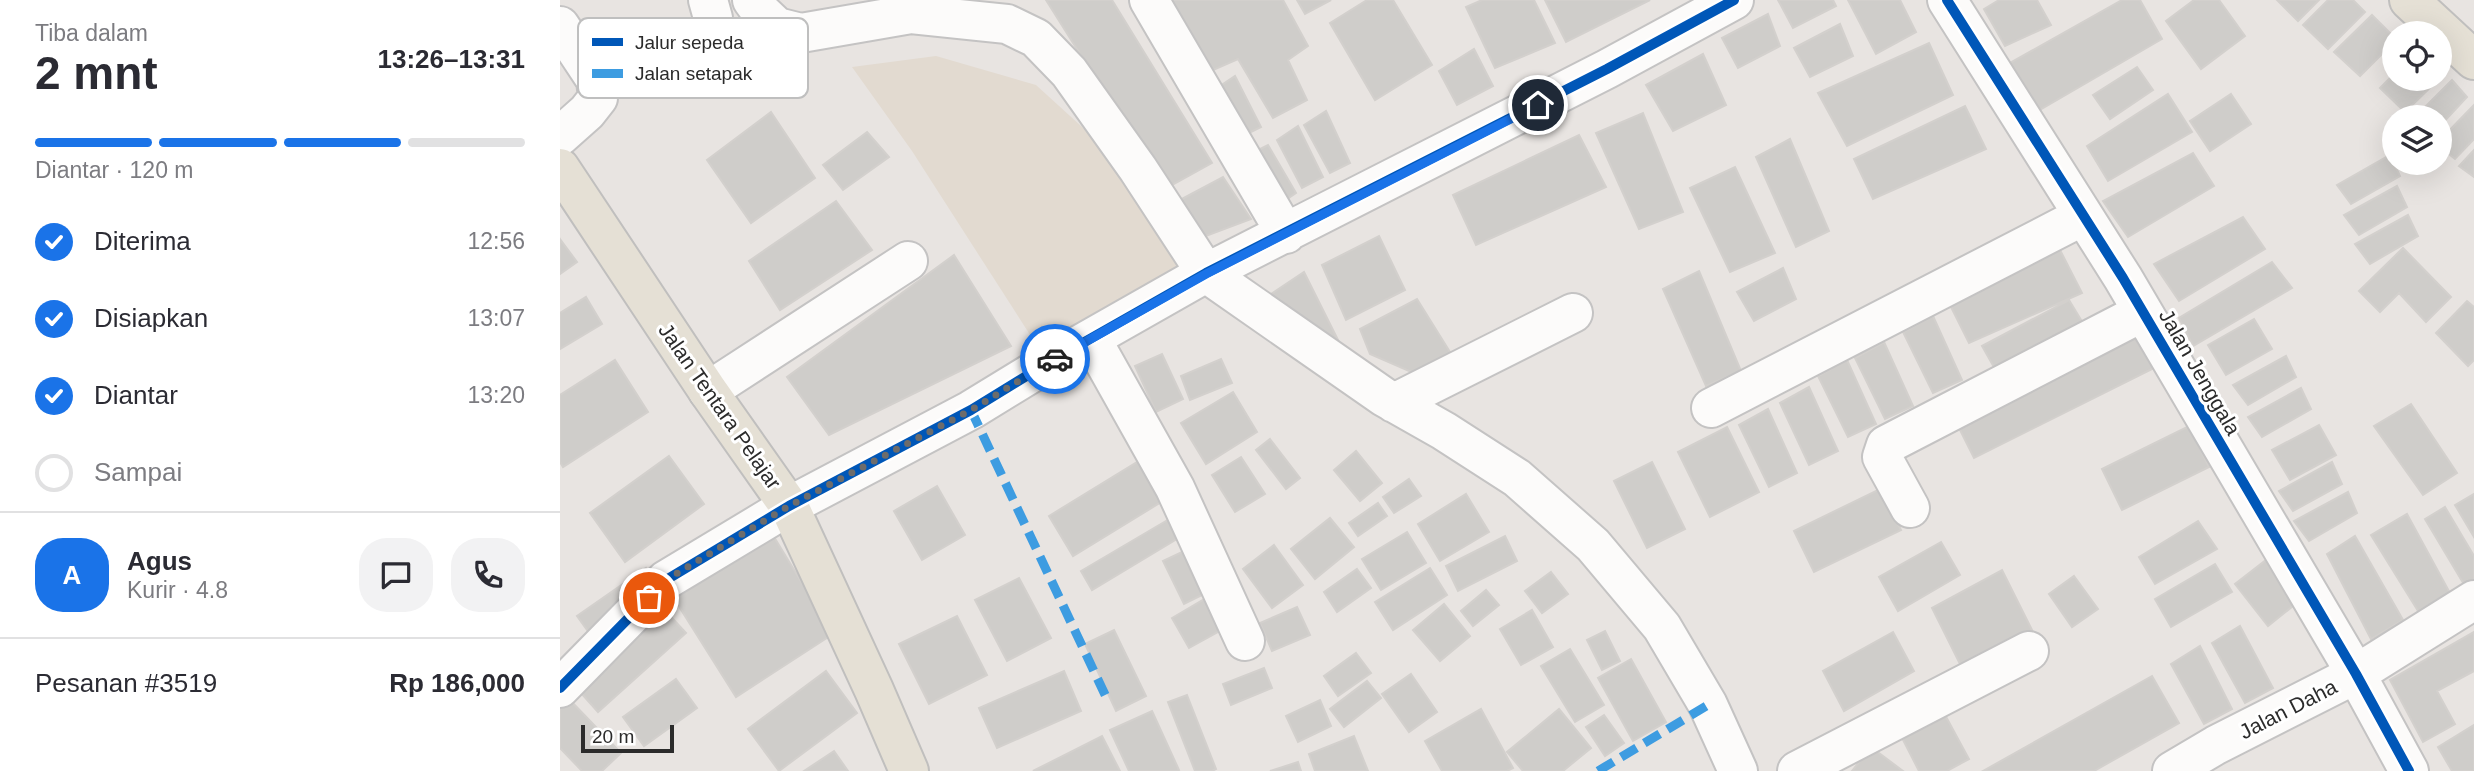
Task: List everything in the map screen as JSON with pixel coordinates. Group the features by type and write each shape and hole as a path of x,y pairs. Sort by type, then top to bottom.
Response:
{"main road":[{"path":"2409,0 2474,60"},
{"name":"Jalan Tentara Pelajar","path":"560,168 708,391 789,506 909,771"}],"street":[{"path":"708,0 713,18"},
{"path":"752,0 769,18"},
{"path":"1149,0 1286,233"},
{"path":"560,688 666,580 789,506 971,410 1206,274 1607,69 1734,0"},
{"name":"Jalan Jenggala","path":"1947,0 2143,312 2356,674 2409,771"},
{"path":"808,27 822,14 911,14 1007,24 1036,38 1069,72 1138,169 1206,274 1394,403 1444,431 1517,478 1594,545 1662,627 1708,705 1738,771"},
{"path":"560,26 578,53"},
{"path":"560,136 587,112 598,98"},
{"path":"1711,408 2083,216"},
{"path":"708,391 908,261"},
{"path":"1910,508 1882,457 1886,445 2143,312"},
{"path":"1394,403 1573,313"},
{"path":"1092,340 1175,488 1245,641"},
{"name":"Jalan Daha","path":"2172,771 2216,745 2356,674 2474,600"},
{"path":"1797,771 1883,724 2029,651"}],"shaded area":[{"path":"936,56 1036,85 1092,136 1199,275 1043,355 912,151 852,67"}],"building":[{"path":"1046,0 1112,0 1212,163 1165,189"},
{"path":"1160,0 1283,0 1308,46 1288,60 1307,100 1273,118 1238,59 1204,74"},
{"path":"1297,0 1331,0 1305,14"},
{"path":"1367,0 1393,0 1432,65 1375,100 1330,23"},
{"path":"1482,0 1534,0 1555,43 1495,68 1466,7"},
{"path":"1545,0 1650,0 1566,42"},
{"path":"1778,0 1833,0 1836,6 1793,28"},
{"path":"1848,0 1900,0 1916,32 1876,54"},
{"path":"1999,0 2037,0 2051,25 2005,46 1984,9"},
{"path":"2122,0 2140,0 2162,39 2036,112 2010,63"},
{"path":"2194,0 2219,0 2245,36 2201,69 2166,21"},
{"path":"2277,0 2319,0 2298,21"},
{"path":"2328,0 2353,0 2365,12 2328,49 2303,25"},
{"path":"1768,14 1780,46 1738,68 1722,38"},
{"path":"2372,15 2382,25 2382,54 2360,76 2334,52"},
{"path":"1840,24 1853,56 1810,77 1794,48"},
{"path":"1929,43 1953,95 1847,146 1818,93"},
{"path":"1474,49 1493,86 1457,105 1439,71"},
{"path":"1703,54 1726,105 1673,131 1646,85"},
{"path":"2137,67 2153,90 2110,119 2093,95"},
{"path":"1235,76 1261,127 1239,138 1214,90"},
{"path":"2452,80 2467,97 2452,113 2452,105 2427,105 2441,91 2452,91"},
{"path":"2383,91 2427,91 2412,105 2398,105"},
{"path":"2168,94 2192,132 2108,181 2087,146"},
{"path":"2231,94 2251,124 2210,151 2190,121"},
{"path":"2474,105 2474,139 2455,159 2452,157 2452,128"},
{"path":"1965,106 1986,149 1873,199 1854,159"},
{"path":"1326,111 1350,163 1330,173 1304,125"},
{"path":"771,112 815,178 751,223 707,160"},
{"path":"1643,113 1683,212 1639,229 1596,133"},
{"path":"1298,126 1323,177 1302,188 1277,140"},
{"path":"867,132 889,157 843,190 823,165"},
{"path":"1579,135 1606,187 1476,245 1453,195"},
{"path":"1790,139 1829,231 1796,247 1756,157"},
{"path":"1268,145 1296,193 1277,206 1248,155"},
{"path":"2474,150 2474,177 2459,166"},
{"path":"2193,153 2214,186 2128,237 2103,201"},
{"path":"2382,160 2382,175 2400,176 2351,204 2337,185"},
{"path":"1735,167 1775,253 1730,272 1690,188"},
{"path":"1223,177 1251,219 1203,237 1180,200"},
{"path":"2397,186 2407,207 2359,235 2344,215"},
{"path":"836,201 872,250 780,310 749,261"},
{"path":"2408,215 2418,236 2370,264 2355,244"},
{"path":"2243,217 2265,249 2179,301 2154,264"},
{"path":"1379,236 1405,290 1346,320 1322,265"},
{"path":"560,239 577,262 560,274"},
{"path":"2403,248 2451,297 2426,322 2399,293 2380,312 2359,291"},
{"path":"2060,250 2082,293 1969,343 1949,303"},
{"path":"954,255 1011,346 829,435 787,377"},
{"path":"2272,262 2292,288 2193,346 2179,318"},
{"path":"1783,268 1796,299 1754,321 1737,292"},
{"path":"1699,271 1741,371 1706,386 1663,289"},
{"path":"1304,272 1341,346 1262,300"},
{"path":"586,297 602,324 560,349 560,313"},
{"path":"1417,299 1455,360 1430,380 1370,354 1360,329"},
{"path":"2069,300 2089,333 2000,378 1982,346"},
{"path":"2467,301 2474,307 2474,360 2468,366 2436,333"},
{"path":"1933,316 1962,380 1933,393 1903,332"},
{"path":"2254,319 2272,349 2226,375 2208,345"},
{"path":"2133,321 2156,367 1974,458 1951,412"},
{"path":"1884,342 1913,406 1885,419 1855,358"},
{"path":"1162,354 1183,399 1156,412 1135,366"},
{"path":"2286,356 2296,377 2248,405 2233,385"},
{"path":"1221,359 1232,383 1190,400 1181,376"},
{"path":"615,360 648,412 563,467 560,462 560,395"},
{"path":"1847,360 1876,424 1848,437 1818,376"},
{"path":"1809,387 1838,451 1809,465 1780,403"},
{"path":"2301,388 2311,409 2262,437 2248,417"},
{"path":"1233,392 1257,432 1206,464 1181,423"},
{"path":"2411,404 2457,473 2423,495 2374,426"},
{"path":"1768,409 1797,473 1769,487 1739,425"},
{"path":"2319,425 2336,455 2290,480 2272,450"},
{"path":"2189,426 2209,467 2122,510 2102,469"},
{"path":"1727,427 1759,492 1710,517 1678,452"},
{"path":"1270,439 1300,478 1286,489 1256,450"},
{"path":"1356,451 1382,483 1360,501 1334,470"},
{"path":"1152,453 1176,493 1073,556 1049,516"},
{"path":"669,456 704,504 625,562 590,513"},
{"path":"1241,457 1265,494 1235,512 1212,475"},
{"path":"1652,462 1685,529 1647,548 1614,481"},
{"path":"2332,462 2342,484 2293,511 2279,491"},
{"path":"1409,479 1421,496 1394,513 1383,497"},
{"path":"937,486 965,535 922,560 894,511"},
{"path":"1880,489 1901,530 1814,572 1794,531"},
{"path":"2348,492 2357,513 2309,541 2294,521"},
{"path":"1466,494 1489,532 1440,561 1418,524"},
{"path":"2474,494 2474,537 2455,505"},
{"path":"1378,503 1387,516 1358,536 1349,523"},
{"path":"2445,507 2474,556 2474,579 2465,586 2425,519"},
{"path":"2407,514 2450,593 2418,611 2371,535"},
{"path":"1171,518 1182,536 1092,590 1081,571"},
{"path":"1330,518 1354,547 1315,579 1291,549"},
{"path":"2198,521 2217,549 2155,584 2139,557"},
{"path":"768,527 833,634 736,697 673,597"},
{"path":"1407,532 1426,563 1381,590 1362,559"},
{"path":"1505,536 1517,561 1458,591 1446,566"},
{"path":"2355,536 2403,620 2371,639 2327,554"},
{"path":"1941,542 1960,575 1898,611 1879,577"},
{"path":"1274,545 1303,585 1272,608 1243,569"},
{"path":"1184,551 1204,594 1184,604 1163,561"},
{"path":"2266,560 2298,602 2268,626 2235,584"},
{"path":"2215,564 2232,592 2171,627 2155,599"},
{"path":"646,568 658,585 590,634 577,616"},
{"path":"1430,568 1447,595 1393,630 1375,602"},
{"path":"1357,569 1371,588 1337,612 1324,592"},
{"path":"2002,570 2034,634 1960,664 1932,608"},
{"path":"1551,572 1568,594 1542,613 1525,591"},
{"path":"2074,576 2098,609 2072,627 2049,594"},
{"path":"1019,578 1051,638 1007,661 975,600"},
{"path":"1486,590 1499,605 1473,626 1461,611"},
{"path":"1208,597 1225,628 1189,648 1172,618"},
{"path":"1444,604 1470,636 1440,661 1413,630"},
{"path":"660,605 686,633 598,712 573,684"},
{"path":"1297,607 1310,635 1272,651 1260,623"},
{"path":"1532,610 1553,647 1521,665 1500,629"},
{"path":"957,616 987,675 929,704 899,644"},
{"path":"2240,626 2273,688 2245,703 2212,643"},
{"path":"1114,630 1146,696 1116,711 1085,644"},
{"path":"1605,631 1620,661 1602,670 1587,640"},
{"path":"1893,632 1914,671 1844,711 1823,671"},
{"path":"2474,632 2474,671 2437,691 2455,724 2423,742 2390,680"},
{"path":"2200,646 2232,709 2204,724 2171,664"},
{"path":"1570,649 1604,705 1575,722 1541,666"},
{"path":"1356,653 1371,673 1338,696 1324,676"},
{"path":"1631,659 1666,722 1633,741 1598,678"},
{"path":"1264,668 1272,688 1231,705 1223,684"},
{"path":"826,671 857,713 779,771 748,729"},
{"path":"1064,671 1081,711 997,748 979,708"},
{"path":"1411,674 1437,712 1409,732 1382,694"},
{"path":"2152,676 2179,723 2094,771 1983,771"},
{"path":"676,679 697,708 644,746 623,717"},
{"path":"1367,681 1381,698 1344,727 1330,709"},
{"path":"1187,695 1216,769 1212,771 1195,771 1168,702"},
{"path":"567,697 621,753 602,771 582,771 560,748 560,704"},
{"path":"1320,700 1331,726 1298,742 1286,716"},
{"path":"1481,709 1513,768 1507,771 1442,771 1425,741"},
{"path":"1559,709 1591,748 1563,771 1523,771 1507,752"},
{"path":"1152,711 1179,770 1177,771 1129,771 1110,730"},
{"path":"1944,713 1969,759 1947,771 1919,771 1901,736"},
{"path":"1604,715 1624,743 1605,756 1586,727"},
{"path":"2474,725 2474,771 2452,771 2438,747"},
{"path":"1102,736 1120,771 1033,771"},
{"path":"1354,736 1368,771 1315,771 1309,754"},
{"path":"1871,747 1903,771 1852,771"},
{"path":"834,751 848,771 804,771"},
{"path":"1298,762 1301,771 1270,771"}],"marked path":[{"path":"971,410 1108,701"},
{"path":"1598,771 1708,705"}],"cycle path":[{"path":"560,688 666,580 789,506 971,410 1206,273 1607,69 1734,0"},
{"path":"1947,0 2123,278 2356,674 2409,771"}],"way so far":[{"path":"649,598 666,580 789,506 971,410 1055,359"}],"route":[{"path":"1055,359 1206,274 1538,105"}]}
